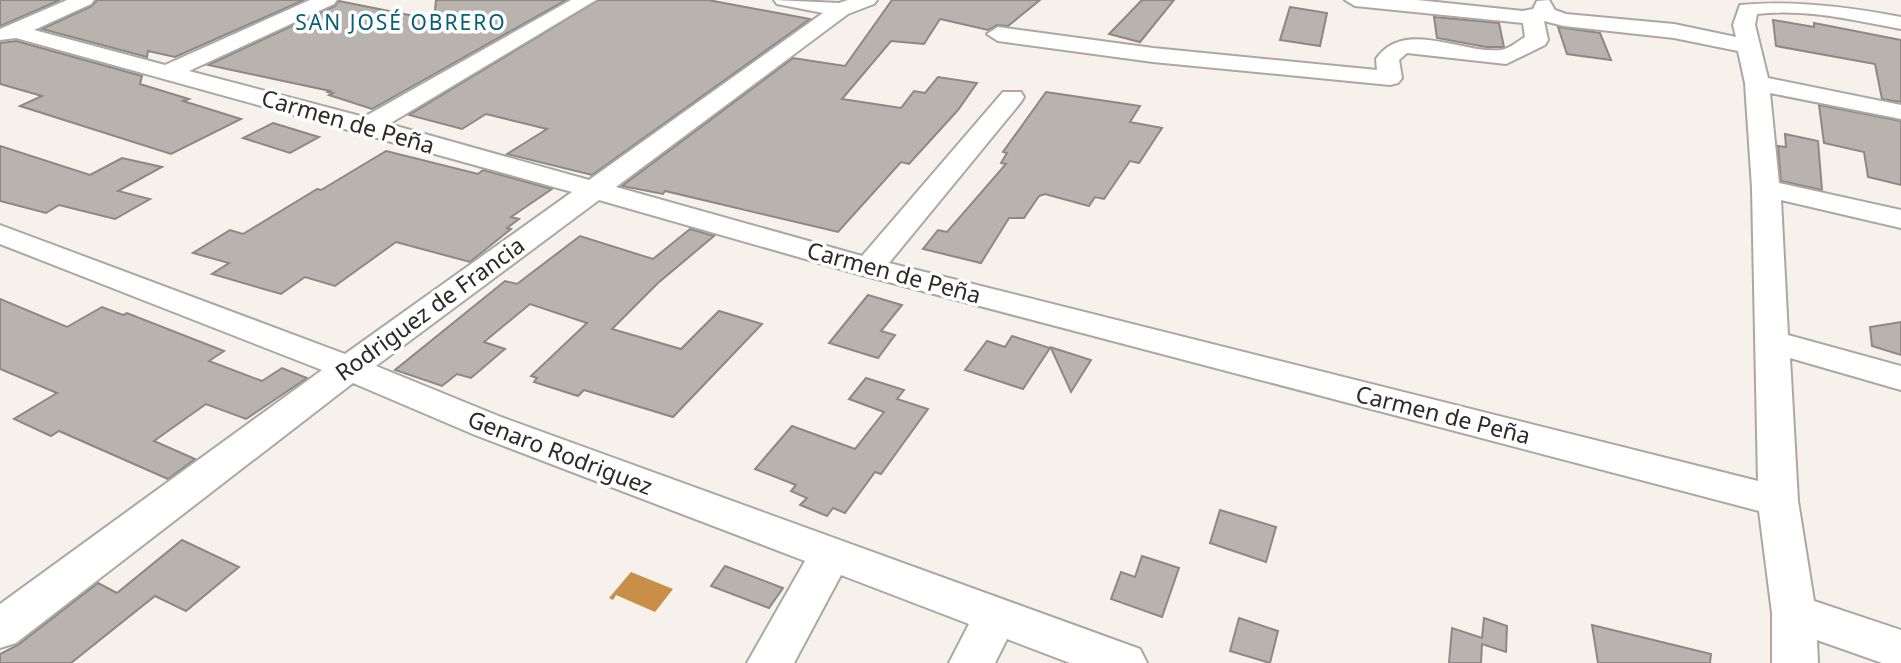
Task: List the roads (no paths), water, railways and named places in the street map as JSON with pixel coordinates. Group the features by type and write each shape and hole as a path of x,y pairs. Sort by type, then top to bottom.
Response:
{"street":[{"path":"7,34 84,0"},
{"path":"168,72 327,0"},
{"path":"367,126 586,0"},
{"path":"784,0 854,5"},
{"path":"1355,0 1539,10 1564,20 1674,31 1749,47"},
{"path":"1795,663 1794,613 1778,501 1766,188 1757,83 1744,25 1748,9 1762,4 1817,8 1901,23"},
{"name":"Rodriguez de Francia","path":"0,629 591,191 854,5"},
{"path":"998,34 1153,55 1390,78 1387,59 1399,47 1506,57 1537,40 1539,10"},
{"name":"Carmen de Peña","path":"7,34 168,72 869,267 1778,501"},
{"path":"1757,83 1901,112"},
{"path":"869,267 1012,97"},
{"path":"1766,188 1901,219"},
{"name":"Genaro Rodriguez","path":"0,234 349,368 488,426 1124,663"},
{"path":"1774,342 1901,378"},
{"path":"770,663 831,554"},
{"path":"1794,613 1901,650"},
{"path":"972,663 996,615"}],"district":[{"name":"SAN JOSÉ OBRERO","path":"401,23"}]}
